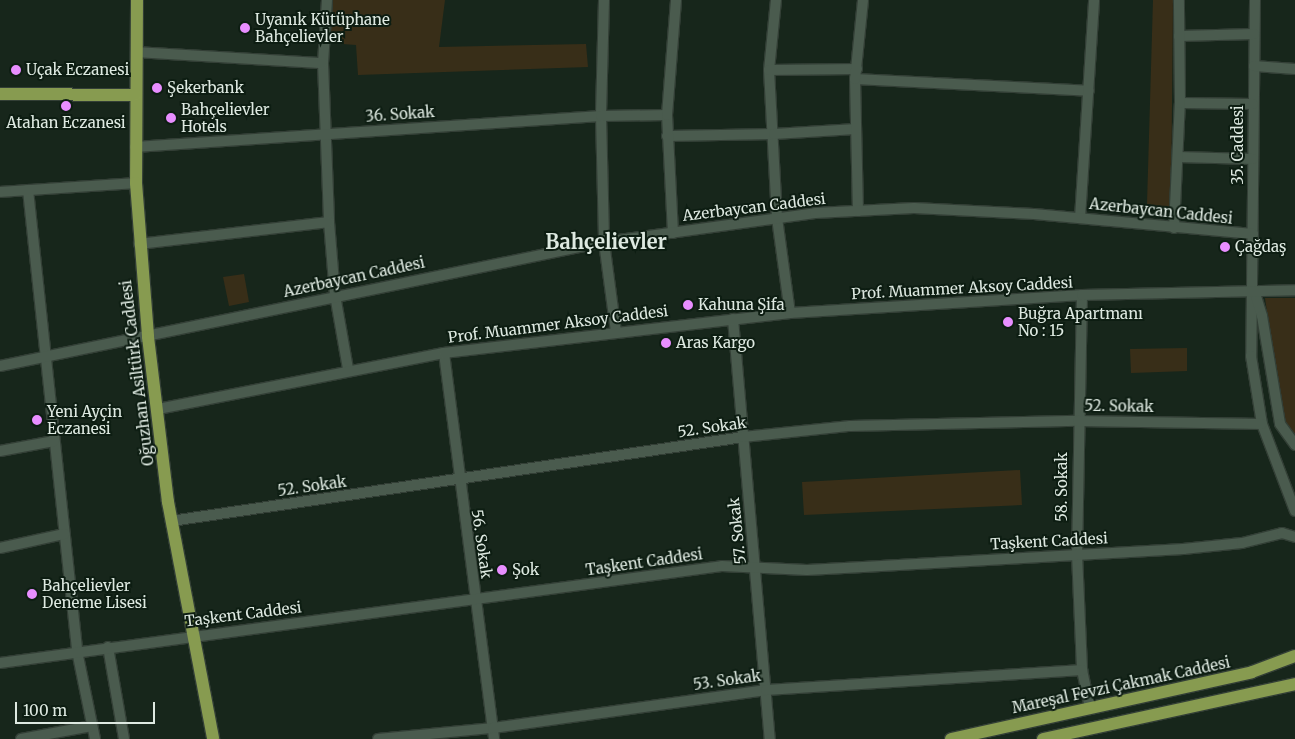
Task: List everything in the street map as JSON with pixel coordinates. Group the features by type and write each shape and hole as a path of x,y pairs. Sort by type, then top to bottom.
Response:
{"main road":[{"name":"Oğuzhan Asiltürk Caddesi","path":"137,0 136,183 139,244 148,337 172,521 191,636 213,739"},
{"path":"0,94 135,95"},
{"name":"Mareşal Fevzi Çakmak Caddesi","path":"951,739 1252,672 1295,656"},
{"path":"1043,739 1295,684"}],"street":[{"path":"327,0 323,63 324,133 329,222 335,295 348,369"},
{"path":"604,0 601,116 604,242 616,332"},
{"path":"674,233 667,115 676,0"},
{"path":"776,0 769,70 774,134 777,218 790,313"},
{"path":"858,211 856,74 863,0"},
{"path":"1080,218 1094,0"},
{"path":"1174,228 1180,103 1180,0"},
{"name":"35. Caddesi","path":"1254,290 1253,104 1255,0"},
{"path":"1180,36 1254,34"},
{"path":"136,52 323,63"},
{"path":"1254,66 1295,69"},
{"path":"769,70 856,74 1089,91"},
{"path":"1180,103 1253,104"},
{"name":"36. Sokak","path":"135,147 601,116 667,115"},
{"path":"667,136 774,134 856,129"},
{"path":"1178,157 1253,159"},
{"path":"0,192 136,183"},
{"path":"28,190 77,651 95,739"},
{"name":"Azerbaycan Caddesi","path":"0,366 148,337 335,295 604,242 777,218 914,208 1080,218 1253,234"},
{"path":"139,244 329,222"},
{"path":"1254,290 1250,322 1251,356 1262,424 1295,511"},
{"path":"1254,290 1262,316 1280,424 1295,445"},
{"name":"Prof. Muammer Aksoy Caddesi","path":"158,409 348,369 444,353 790,313 1082,296 1295,290"},
{"name":"58. Sokak","path":"1082,296 1078,420 1077,554 1082,670 1090,708"},
{"name":"57. Sokak","path":"733,319 770,739"},
{"name":"56. Sokak","path":"444,353 475,601 494,734"},
{"name":"52. Sokak","path":"172,521 742,438 850,426 1078,420 1262,424"},
{"path":"0,451 54,441"},
{"name":"Taşkent Caddesi","path":"0,663 191,636 475,601 722,566 755,566 807,570 1242,543 1282,533 1295,537"},
{"path":"0,548 64,534"},
{"path":"108,647 124,739"},
{"name":"53. Sokak","path":"379,739 494,734 766,690 1082,670"},
{"path":"21,739 92,726"}],"shaded area":[{"path":"332,0 445,0 439,47 586,44 588,67 358,75 356,45 329,43"},
{"path":"1153,0 1173,0 1171,208 1147,204"},
{"path":"244,274 249,302 229,306 223,277"},
{"path":"1265,298 1295,298 1295,434 1287,428 1281,410"},
{"path":"1187,348 1187,371 1131,373 1130,349"},
{"path":"1020,470 1022,505 804,515 802,482"}],"place":[{"name":"Uyanık Kütüphane Bahçelievler","path":"245,28"},
{"name":"Uçak Eczanesi","path":"16,70"},
{"name":"Şekerbank","path":"157,88"},
{"name":"Atahan Eczanesi","path":"66,106"},
{"name":"Bahçelievler Hotels","path":"171,118"},
{"name":"Çağdaş","path":"1225,247"},
{"name":"Kahuna Şifa","path":"688,305"},
{"name":"Buğra Apartmanı No : 15","path":"1008,322"},
{"name":"Aras Kargo","path":"666,343"},
{"name":"Yeni Ayçin Eczanesi","path":"37,420"},
{"name":"Şok","path":"502,570"},
{"name":"Bahçelievler Deneme Lisesi","path":"32,594"}],"district":[{"name":"Bahçelievler","path":"606,241"}]}
